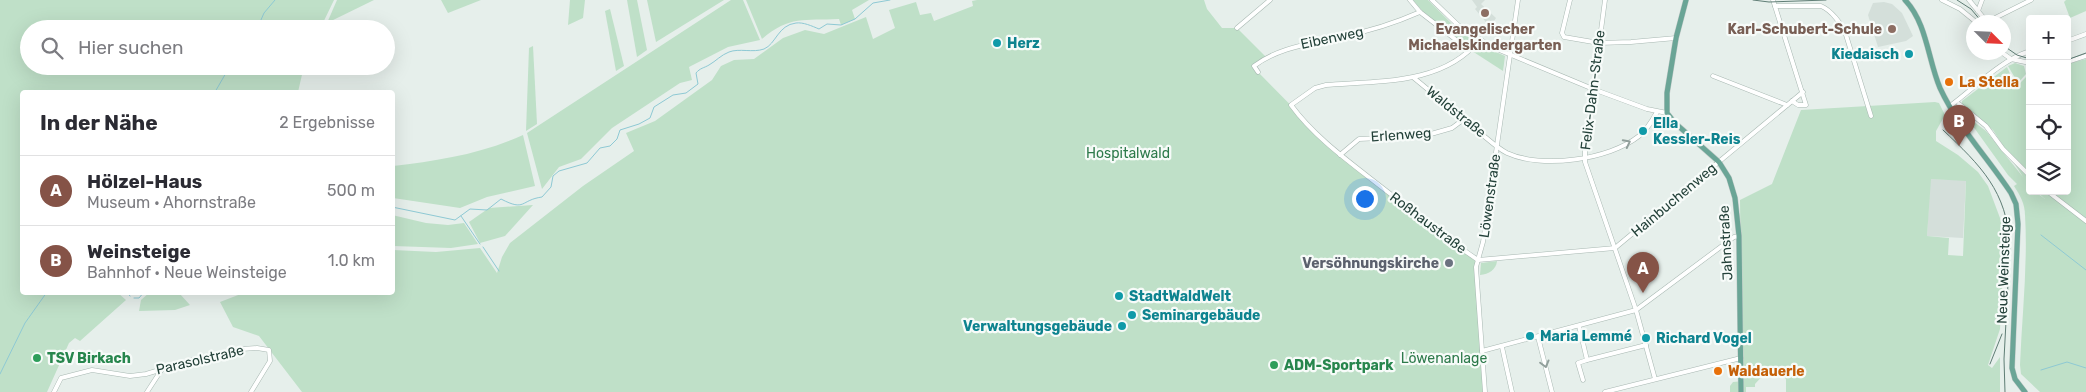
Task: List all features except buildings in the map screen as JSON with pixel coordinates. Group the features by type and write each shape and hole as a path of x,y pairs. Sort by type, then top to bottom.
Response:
{"main road":[{"path":"1667,113 1667,93 1676,38 1686,0"},
{"name":"Neue Weinsteige","path":"1905,0 1918,20 1936,77 1950,106 2012,193 2016,204 2018,231 2012,368 2015,379 2025,392"},
{"name":"Jahnstraße","path":"1667,113 1675,123 1719,162 1729,178 1735,198 1739,236 1741,392"}],"street":[{"path":"1237,28 1270,0"},
{"path":"1410,0 1420,12 1469,50"},
{"path":"1432,0 1458,25 1479,40 1510,55 1593,89 1657,112 1667,113"},
{"name":"Löwenstraße","path":"1485,392 1477,276 1478,260 1483,242 1518,0"},
{"path":"1570,0 1562,33 1564,37 1599,43 1676,38"},
{"name":"Felix-Dahn-Straße","path":"1605,0 1585,157 1636,310 1655,379"},
{"path":"1773,0 1806,105 1798,105 1792,101"},
{"path":"1942,0 1969,15"},
{"path":"1969,0 1981,15"},
{"path":"1978,11 1982,0"},
{"path":"2001,15 2032,0"},
{"path":"1776,6 1821,6 1840,24 1846,35 1871,116"},
{"name":"Eibenweg","path":"1258,72 1254,66 1274,53 1290,47 1375,29 1399,22 1420,12"},
{"path":"2071,39 2086,34"},
{"path":"1414,78 1451,63 1479,40"},
{"path":"2011,59 2026,53"},
{"path":"2071,61 2086,56"},
{"path":"2011,59 2026,62"},
{"path":"1950,106 1981,80 2010,60"},
{"path":"1713,76 1788,105"},
{"name":"Roßhaustraße","path":"1414,78 1326,85 1315,88 1291,105 1306,124 1340,155 1455,245 1478,260"},
{"name":"Waldstraße","path":"1414,78 1497,146 1516,157 1558,161 1610,151 1634,140 1647,129 1657,112"},
{"name":"Hainbuchenweg","path":"1615,248 1803,92"},
{"path":"1959,104 1986,126 2004,149 2026,172"},
{"name":"Erlenweg","path":"1340,155 1359,139 1424,136 1452,128 1464,120"},
{"path":"2051,195 2086,222"},
{"path":"1482,351 1636,310 1734,237 1739,236"},
{"path":"1478,260 1615,248"},
{"path":"1578,326 1587,360"},
{"path":"1538,337 1552,392"},
{"path":"1583,380 1578,362 1646,345"},
{"path":"1502,347 1512,392"},
{"name":"Parasolstraße","path":"54,392 61,378 92,370 130,376 146,374 196,359 257,348 269,350 270,361 251,392"},
{"path":"1606,392 1741,358"},
{"path":"147,392 162,368"}],"shaded area":[{"name":"Evangelischer Michaelskindergarten","path":"1472,0 1485,0 1481,4 1496,18 1490,27 1475,9 1477,7"},
{"name":"Karl-Schubert-Schule","path":"1884,2 1892,4 1902,13 1913,36 1906,41 1878,47 1868,15 1873,3"},
{"path":"1930,179 1966,180 1963,238 1927,236"}],"green space":[{"path":"0,0 334,0 324,20 20,20 20,75 302,75 298,90 20,90 20,295 120,295 126,300 80,341 75,338 69,343 47,392 0,392"},
{"path":"337,0 374,0 333,20 328,20"},
{"path":"441,0 481,0 448,13"},
{"path":"570,0 585,0 583,18 568,25"},
{"path":"627,0 637,0 647,50 637,57"},
{"path":"647,0 724,0 656,42"},
{"path":"731,0 743,0 760,40 728,47 689,67 692,80 680,83 612,128 581,159 559,167 542,189 527,133"},
{"path":"746,0 869,0 852,10 855,19 841,25 839,19 798,21 781,26 762,39"},
{"name":"Hospitalwald","path":"1204,0 1207,9 1222,28 1237,28 1266,57 1254,66 1258,72 1340,155 1478,260 1476,267 1485,392 302,392 259,336 233,327 220,302 238,295 395,295 395,250 436,252 480,248 497,273 502,257 510,243 583,186 634,151 626,133 655,121 712,80 721,66 734,60 754,59 783,38 805,30 824,34 866,17 873,39 895,28 889,10 916,2 920,15 931,13 934,21 973,6 972,1"},
{"path":"1413,0 1428,0 1457,29 1474,41 1463,44 1424,13"},
{"path":"2066,0 2086,0 2086,11 2071,18 2064,2"},
{"path":"610,9 624,66 616,71 605,11"},
{"path":"1480,45 1505,56 1503,71 1472,51"},
{"path":"533,46 537,124 526,131 529,48"},
{"path":"2086,59 2086,392 2040,392 2021,374 2020,365 2026,252 2024,207 2014,186 2017,184 2008,175 1965,115 1986,131 2023,177 1993,130 1962,107 1962,101 2007,67 2018,85 2026,77 2026,195 2040,195 2045,199 2040,195 2071,195 2071,63"},
{"path":"2015,63 2024,66 2026,74 2018,83 2008,66"},
{"path":"1939,103 1945,115 1936,131 1936,141 1958,155 1978,172 1988,186 2003,226 2004,250 2000,329 1988,365 1992,368 2000,357 2000,392 1786,392 1786,379 1778,372 1766,372 1755,384 1755,387 1746,387 1746,392 1730,392 1730,386 1733,382 1744,381 1740,200 1772,184 1801,110","holes":["1931,179 1966,181 1963,256 1948,255 1949,238 1927,236"]},
{"path":"523,135 535,186 487,197 460,208 395,198 395,166 459,156 507,142"},
{"path":"533,205 505,236 480,243 469,222 489,208"},
{"path":"395,216 426,223 448,225 464,223 478,244 451,248 395,246"},
{"path":"1497,261 1492,271 1480,275 1481,263"},
{"path":"147,295 181,295 190,305 175,310 139,311 141,300"}],"waterway":[{"path":"261,20 264,13 275,0"},
{"path":"395,208 455,220 470,209 487,210 501,199 519,205 542,197 551,187 553,176 559,171 587,163 600,148 610,146 617,139 620,130 650,118 654,107 673,95 686,93 698,84 696,73 723,55 733,51 764,49 790,24 808,24 819,29 827,24 841,25 855,19 873,3 890,0"},
{"path":"216,90 225,75"},
{"path":"461,216 480,244"},
{"path":"2041,235 2086,270"},
{"path":"483,247 499,271"},
{"path":"0,374 25,323 45,295"},
{"path":"134,298 139,298 142,295"},
{"path":"2041,370 2067,362 2086,368"}],"tram line":[{"path":"1753,0 1769,2 1826,0"},
{"path":"1957,0 1971,9 1976,15"},
{"path":"2011,51 2026,58"},
{"path":"2071,59 2086,53"},
{"path":"1943,130 1990,181 2004,210 2010,246 2004,359 2005,392"},
{"path":"1990,364 2002,334"}],"place":[{"name":"Evangelischer Michaelskindergarten","path":"1485,13"},
{"name":"Karl-Schubert-Schule","path":"1892,29"},
{"name":"Herz","path":"997,43"},
{"name":"Kiedaisch","path":"1909,54"},
{"name":"La Stella","path":"1949,82"},
{"name":"Ella Kessler-Reis","path":"1643,131"},
{"name":"Weinsteige","path":"1959,146"},
{"name":"Versöhnungskirche","path":"1449,263"},
{"name":"Hölzel-Haus","path":"1643,293"},
{"name":"StadtWaldWelt","path":"1119,296"},
{"name":"Seminargebäude","path":"1132,315"},
{"name":"Verwaltungsgebäude","path":"1122,326"},
{"name":"Maria Lemmé","path":"1530,336"},
{"name":"Richard Vogel","path":"1646,338"},
{"name":"TSV Birkach","path":"37,358"},
{"name":"ADM-Sportpark","path":"1274,365"},
{"name":"Waldauerle","path":"1718,371"}],"park label":[{"name":"Löwenanlage","path":"1444,358"}]}
